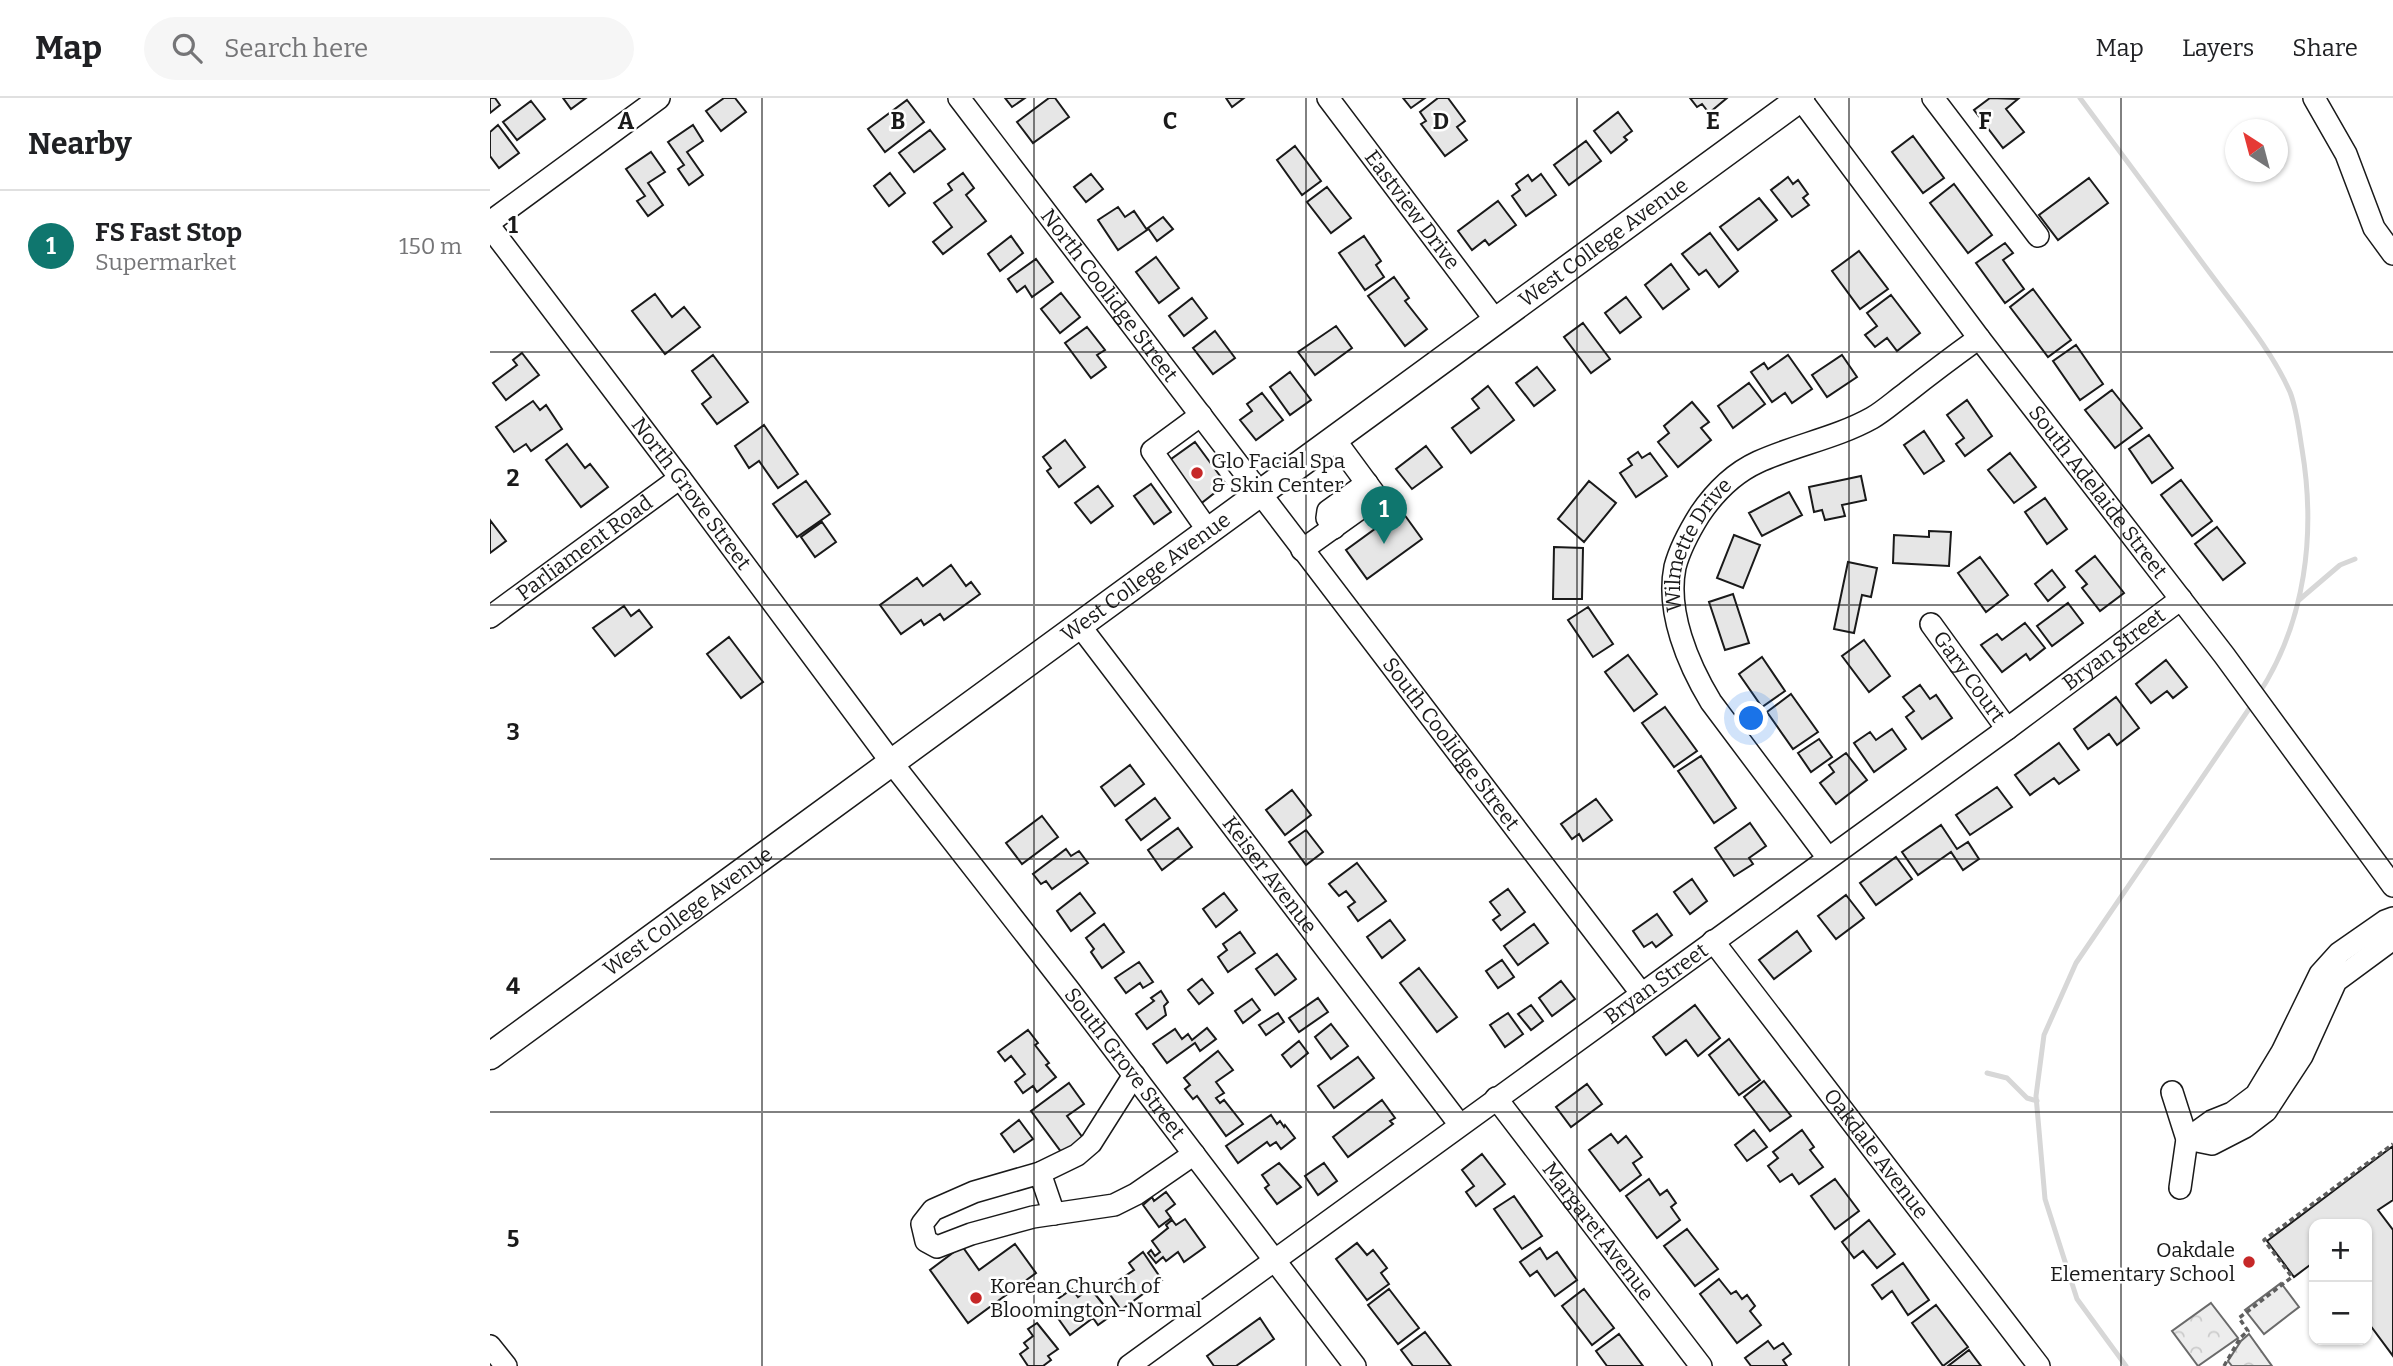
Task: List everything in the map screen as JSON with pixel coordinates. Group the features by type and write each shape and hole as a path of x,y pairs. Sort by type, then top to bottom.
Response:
{"main road":[{"name":"West College Avenue","path":"490,1056 1800,98"}],"street":[{"path":"490,225 659,98"},
{"name":"North Coolidge Street","path":"959,98 1260,495"},
{"name":"Eastview Drive","path":"1328,98 1496,321"},
{"name":"South Adelaide Street","path":"1800,98 1979,338 2181,598 2393,886"},
{"path":"1933,98 2038,236"},
{"path":"2314,98 2346,154 2374,228 2393,254"},
{"name":"North Grove Street","path":"490,225 892,762"},
{"name":"Wilmette Drive","path":"1828,858 1697,680 1686,658 1679,630 1674,597 1675,567 1688,533 1706,504 1730,478 1758,461 1826,438 1873,417 1979,338"},
{"path":"1201,415 1152,451 1209,532"},
{"path":"1302,550 1373,500 1374,493 1335,440"},
{"name":"Parliament Road","path":"490,617 680,478"},
{"name":"South Coolidge Street","path":"1260,495 1641,993"},
{"name":"Bryan Street","path":"1129,1366 2007,729 2181,598"},
{"name":"Gary Court","path":"1931,624 2007,729"},
{"name":"Keiser Avenue","path":"1080,626 1460,1125"},
{"name":"South Grove Street","path":"892,762 1355,1366"},
{"path":"2187,1139 2212,1144 2245,1127 2266,1111 2278,1077 2302,1056 2320,974 2339,953 2393,918"},
{"path":"2308,1019 2336,981 2393,939"},
{"name":"Oakdale Avenue","path":"1713,941 2039,1366"},
{"path":"1134,1075 1091,1143 1077,1155 1040,1173 974,1192 933,1210 922,1224 926,1241 937,1247 1032,1217 1114,1205 1136,1195 1194,1154"},
{"path":"2172,1092 2187,1139 2180,1188"},
{"name":"Margaret Avenue","path":"1496,1098 1701,1366"},
{"path":"1040,1173 1054,1214"},
{"path":"490,1346 506,1366"}],"path":[{"path":"2224,1366 2240,1338 2249,1331 2239,1318 2292,1277 2264,1240 2393,1144"}],"green space":[{"path":"2211,1303 2238,1338 2198,1366 2172,1331"},
{"path":"2249,1334 2272,1366 2232,1366 2228,1361"}],"shaded area":[{"path":"2281,1283 2299,1307 2264,1334 2245,1310"}],"building":[{"path":"490,98 495,98 500,105 490,113"},
{"path":"563,98 586,98 571,109"},
{"path":"724,98 735,98 746,112 721,131 706,111"},
{"path":"1005,98 1025,98 1012,107"},
{"path":"1049,98 1055,98 1069,117 1033,143 1017,122"},
{"path":"1226,98 1244,98 1232,107"},
{"path":"1403,98 1425,98 1411,108"},
{"path":"1438,98 1448,98 1465,121 1457,127 1467,140 1445,156 1421,124 1426,121 1420,112"},
{"path":"1690,98 1727,98 1709,113 1702,104 1697,107"},
{"path":"1990,98 2018,99 2006,109 2024,132 2003,148 1974,110"},
{"path":"907,100 924,122 885,152 868,129"},
{"path":"531,101 545,119 517,140 503,122"},
{"path":"1618,112 1632,131 1624,137 1627,140 1611,153 1594,131"},
{"path":"498,125 519,153 499,168 490,156 490,132"},
{"path":"693,125 703,141 687,152 703,175 689,185 678,169 684,165 668,142"},
{"path":"930,130 945,149 914,172 899,153"},
{"path":"1913,136 1944,178 1923,193 1892,152"},
{"path":"1586,141 1601,161 1569,185 1554,165"},
{"path":"1295,146 1321,181 1302,195 1277,160"},
{"path":"651,152 665,172 648,183 663,205 648,216 637,201 645,196 626,169"},
{"path":"890,173 905,193 889,206 874,186"},
{"path":"963,173 974,188 966,195 986,221 943,254 933,242 952,227 934,203 952,190 948,184"},
{"path":"1091,174 1103,189 1086,202 1074,187"},
{"path":"1541,174 1556,195 1526,216 1512,196 1520,190 1516,184 1528,175 1532,181"},
{"path":"1788,177 1793,184 1798,180 1808,194 1803,198 1809,205 1792,217 1771,190"},
{"path":"2089,178 2108,203 2058,240 2039,215"},
{"path":"1954,184 1992,235 1968,253 1930,203"},
{"path":"1327,187 1351,218 1331,233 1307,202"},
{"path":"1759,198 1777,220 1738,250 1720,227"},
{"path":"1498,201 1516,225 1489,245 1485,240 1472,250 1458,231"},
{"path":"1118,207 1125,217 1134,211 1147,230 1118,250 1098,220"},
{"path":"1163,217 1173,229 1157,241 1148,228"},
{"path":"1710,233 1738,271 1719,287 1706,270 1699,275 1682,254"},
{"path":"1011,236 1023,253 1000,271 988,254"},
{"path":"1364,236 1381,261 1376,265 1384,277 1365,290 1339,253"},
{"path":"2005,243 2013,253 2003,260 2024,289 2005,303 1976,263"},
{"path":"1859,251 1888,289 1860,309 1832,271"},
{"path":"1156,257 1179,288 1159,303 1136,272"},
{"path":"1036,259 1053,282 1032,297 1025,286 1017,292 1008,279"},
{"path":"1671,264 1689,289 1663,309 1645,285"},
{"path":"1394,277 1409,298 1405,301 1427,329 1405,346 1368,296"},
{"path":"2033,289 2071,340 2048,357 2010,307"},
{"path":"1061,293 1080,317 1060,333 1041,309"},
{"path":"655,294 672,317 684,307 700,327 665,354 632,311"},
{"path":"1891,295 1920,333 1897,351 1887,338 1875,347 1865,335 1877,326 1867,313"},
{"path":"1626,297 1641,317 1620,333 1605,313"},
{"path":"1192,298 1207,318 1184,336 1169,316"},
{"path":"1583,323 1610,359 1591,373 1564,337"},
{"path":"1336,326 1352,348 1315,375 1298,352"},
{"path":"1087,327 1105,350 1097,355 1106,367 1091,378 1065,343"},
{"path":"1215,331 1235,358 1213,374 1193,348"},
{"path":"2076,345 2103,384 2080,400 2053,361"},
{"path":"522,353 539,375 506,400 493,383 517,365 513,360"},
{"path":"713,355 748,402 717,424 702,404 711,397 692,371"},
{"path":"1788,355 1812,389 1792,403 1785,393 1772,402 1751,372 1764,363 1768,369"},
{"path":"1842,355 1857,377 1827,397 1812,375"},
{"path":"1537,367 1555,390 1534,406 1516,383"},
{"path":"1290,372 1311,400 1290,415 1270,387"},
{"path":"1749,383 1765,404 1733,428 1718,406"},
{"path":"1488,386 1514,420 1471,453 1452,428 1479,408 1472,399"},
{"path":"2112,390 2142,428 2115,448 2085,410"},
{"path":"1262,393 1283,420 1256,440 1240,420 1252,411 1247,404"},
{"path":"1967,400 1992,436 1965,456 1956,444 1964,438 1947,415"},
{"path":"533,401 540,410 546,405 562,429 531,451 526,444 514,452 496,427"},
{"path":"1692,402 1709,422 1701,428 1711,440 1678,467 1658,442 1669,433 1664,426"},
{"path":"764,425 798,474 778,488 759,461 749,468 735,446"},
{"path":"1924,431 1944,461 1924,474 1904,445"},
{"path":"2149,435 2173,468 2152,483 2129,449"},
{"path":"1065,440 1085,467 1059,487 1047,471 1051,468 1043,457"},
{"name":"Glo Facial Spa & Skin Center","path":"1195,442 1226,484 1199,505 1167,462"},
{"path":"567,444 585,468 590,464 608,487 581,507 546,460"},
{"path":"1426,446 1442,467 1412,489 1396,469"},
{"path":"1638,452 1642,458 1650,453 1667,476 1636,497 1620,473 1632,465 1628,459"},
{"path":"2010,453 2036,487 2014,503 1988,470"},
{"path":"1861,476 1866,500 1842,505 1845,516 1825,520 1822,510 1814,512 1809,487"},
{"path":"2181,480 2212,521 2192,536 2161,495"},
{"path":"806,481 830,514 797,537 773,504"},
{"path":"1589,481 1616,503 1584,542 1558,519"},
{"path":"1151,484 1171,512 1154,524 1134,496"},
{"path":"1098,486 1113,506 1091,523 1075,503"},
{"path":"1789,492 1802,515 1762,536 1749,513"},
{"path":"2045,498 2067,529 2047,544 2025,512"},
{"path":"1401,510 1422,539 1367,579 1346,550"},
{"path":"490,520 506,541 490,553"},
{"path":"822,522 836,542 815,557 801,537"},
{"path":"2217,527 2245,563 2223,580 2195,544"},
{"path":"1929,531 1951,532 1949,566 1893,563 1894,535 1929,537"},
{"path":"1734,535 1760,545 1743,588 1717,578"},
{"path":"1554,547 1583,548 1582,599 1553,599"},
{"path":"2095,556 2124,593 2100,611 2082,588 2087,584 2076,571"},
{"path":"1980,557 2008,595 1986,612 1958,573"},
{"path":"1848,562 1877,568 1871,597 1862,595 1854,633 1834,629"},
{"path":"951,565 966,586 971,582 980,594 944,620 940,614 924,625 921,620 901,634 880,605 917,578 923,586"},
{"path":"2052,570 2065,587 2048,601 2035,584"},
{"path":"1733,594 1749,643 1725,650 1709,602"},
{"path":"2068,603 2083,623 2052,646 2037,626"},
{"path":"624,606 631,616 639,610 652,627 615,656 593,628"},
{"path":"1588,607 1613,644 1593,657 1568,620"},
{"path":"2025,623 2045,648 2030,660 2026,654 2002,672 1981,645 1997,634 2002,640"},
{"path":"729,637 763,682 741,698 707,654"},
{"path":"1864,640 1890,676 1869,692 1842,656"},
{"path":"1628,655 1657,694 1634,711 1605,672"},
{"path":"1762,657 1785,691 1762,707 1739,674"},
{"path":"2166,660 2187,687 2173,698 2167,691 2151,703 2136,684"},
{"path":"1920,685 1930,699 1936,695 1952,718 1922,739 1906,717 1914,711 1903,697"},
{"path":"1791,694 1818,732 1793,749 1767,712"},
{"path":"2116,697 2139,728 2117,745 2109,734 2088,749 2074,729"},
{"path":"1665,707 1697,751 1674,767 1642,723"},
{"path":"1892,729 1906,749 1874,772 1854,743 1870,732 1876,740"},
{"path":"1819,739 1832,757 1811,772 1798,753"},
{"path":"2059,743 2079,770 2059,784 2054,778 2030,795 2015,775"},
{"path":"1846,753 1867,780 1836,804 1820,783 1834,772 1829,765"},
{"path":"1701,756 1736,808 1714,823 1678,771"},
{"path":"1130,765 1144,784 1115,806 1101,787"},
{"path":"1997,787 2012,807 1970,835 1956,815"},
{"path":"1292,790 1311,815 1285,835 1266,810"},
{"path":"1155,798 1170,818 1141,840 1126,820"},
{"path":"1596,799 1612,820 1583,841 1579,834 1572,839 1561,824"},
{"path":"1042,816 1058,837 1022,864 1006,843"},
{"path":"1750,823 1766,846 1749,858 1753,864 1734,876 1715,848"},
{"path":"1941,825 1957,849 1968,842 1979,859 1963,870 1951,852 1918,875 1902,852"},
{"path":"1178,828 1192,847 1162,870 1148,850"},
{"path":"1306,830 1323,852 1306,865 1289,842"},
{"path":"1066,849 1071,856 1079,851 1088,863 1052,889 1046,881 1041,884 1033,874"},
{"path":"1896,857 1912,879 1876,905 1860,883"},
{"path":"1357,863 1386,901 1358,921 1348,907 1355,902 1346,891 1339,896 1329,884"},
{"path":"1692,879 1707,901 1690,914 1674,892"},
{"path":"1508,889 1525,912 1501,930 1493,920 1500,915 1490,902"},
{"path":"1080,893 1095,913 1071,931 1057,911"},
{"path":"1224,893 1237,910 1216,927 1203,909"},
{"path":"1846,895 1864,918 1836,939 1818,916"},
{"path":"1657,914 1672,935 1656,947 1652,942 1644,947 1633,931"},
{"path":"1390,920 1405,940 1382,958 1367,937"},
{"path":"1104,924 1124,952 1102,968 1091,952 1094,949 1086,938"},
{"path":"1534,924 1548,943 1518,965 1504,946"},
{"path":"1797,931 1811,951 1774,979 1759,960"},
{"path":"1240,932 1255,953 1228,972 1218,957 1227,950 1223,944"},
{"path":"1277,954 1296,979 1275,995 1256,969"},
{"path":"1502,960 1514,977 1498,988 1486,971"},
{"path":"1139,962 1153,982 1143,988 1140,983 1126,993 1115,978"},
{"path":"1419,968 1457,1017 1437,1032 1400,983"},
{"path":"1202,979 1213,993 1199,1004 1188,990"},
{"path":"1561,981 1575,999 1552,1016 1539,998"},
{"path":"1161,991 1168,1002 1164,1006 1166,1015 1147,1029 1136,1014 1154,1001 1151,998"},
{"path":"1318,998 1328,1012 1299,1032 1289,1018"},
{"path":"1252,999 1260,1010 1243,1023 1235,1011"},
{"path":"1531,1005 1543,1021 1531,1030 1518,1014"},
{"path":"1695,1005 1720,1038 1698,1056 1686,1040 1666,1055 1653,1037"},
{"path":"1278,1013 1284,1022 1266,1035 1259,1025"},
{"path":"1508,1013 1523,1034 1505,1047 1490,1025"},
{"path":"1331,1024 1348,1046 1331,1059 1315,1037"},
{"path":"1207,1028 1216,1039 1200,1051 1195,1043 1167,1063 1153,1044 1175,1029 1182,1039 1188,1034 1192,1040"},
{"path":"1028,1030 1038,1043 1035,1045 1049,1063 1046,1065 1056,1077 1037,1092 1033,1086 1023,1093 1015,1082 1025,1074 1011,1056 1005,1061 998,1052"},
{"path":"1729,1039 1760,1080 1739,1095 1709,1055"},
{"path":"1299,1041 1308,1053 1291,1067 1282,1055"},
{"path":"1218,1051 1233,1070 1216,1082 1224,1093 1216,1098 1220,1103 1224,1100 1243,1124 1226,1136 1197,1096 1193,1099 1185,1089 1190,1085 1184,1078"},
{"path":"1358,1057 1374,1078 1334,1108 1318,1086"},
{"path":"1764,1081 1791,1116 1770,1131 1744,1097"},
{"path":"1069,1083 1084,1104 1067,1116 1083,1138 1062,1153 1031,1111"},
{"path":"1587,1084 1602,1104 1571,1127 1556,1107"},
{"path":"1382,1100 1395,1118 1390,1121 1393,1124 1348,1157 1333,1137"},
{"path":"1271,1115 1277,1124 1280,1121 1284,1127 1285,1125 1295,1138 1281,1149 1276,1142 1270,1146 1267,1142 1238,1163 1226,1146"},
{"path":"1019,1120 1033,1139 1014,1152 1001,1134"},
{"path":"1754,1130 1767,1147 1747,1161 1735,1145"},
{"path":"1802,1130 1814,1147 1810,1150 1823,1167 1799,1184 1792,1174 1780,1182 1768,1166 1778,1158 1773,1152"},
{"path":"1611,1134 1618,1143 1626,1136 1642,1157 1633,1163 1641,1175 1620,1191 1589,1150"},
{"path":"2393,1146 2393,1200 2378,1210 2393,1230 2393,1356 2372,1328 2372,1219 2309,1219 2309,1266 2294,1277 2267,1241"},
{"path":"1482,1154 1505,1184 1476,1206 1466,1192 1474,1186 1462,1170"},
{"path":"1279,1163 1301,1187 1277,1204 1265,1188 1269,1185 1262,1175"},
{"path":"1324,1163 1337,1181 1318,1195 1305,1176"},
{"path":"1649,1179 1660,1195 1667,1190 1676,1203 1671,1207 1680,1220 1657,1238 1626,1196"},
{"path":"1835,1179 1859,1211 1835,1229 1811,1196"},
{"path":"1166,1192 1175,1204 1166,1211 1171,1218 1159,1227 1143,1205 1152,1197 1154,1201"},
{"path":"1514,1196 1542,1236 1522,1249 1494,1209"},
{"path":"1185,1219 1205,1247 1184,1262 1178,1252 1166,1261 1163,1257 1156,1263 1148,1253 1151,1250 1155,1256 1160,1252 1152,1241 1168,1228 1166,1225 1172,1220 1176,1225"},
{"path":"1869,1220 1895,1254 1877,1268 1863,1251 1854,1258 1842,1242"},
{"path":"1687,1229 1718,1269 1695,1286 1664,1246"},
{"path":"1357,1243 1367,1255 1373,1250 1387,1268 1381,1273 1389,1284 1367,1300 1336,1259"},
{"name":"Korean Church of Bloomington-Normal","path":"1015,1244 1036,1273 968,1323 930,1270 962,1246 979,1270"},
{"path":"1540,1248 1547,1259 1557,1252 1577,1280 1555,1296 1537,1271 1530,1276 1520,1262"},
{"path":"1143,1252 1162,1280 1121,1310 1106,1289 1134,1270 1129,1263"},
{"path":"1903,1263 1929,1300 1908,1315 1892,1291 1882,1299 1872,1285"},
{"path":"1719,1279 1731,1294 1736,1291 1742,1299 1747,1295 1755,1306 1750,1311 1761,1325 1737,1343 1700,1294"},
{"path":"1090,1288 1112,1315 1098,1325 1093,1318 1070,1335 1055,1314 1061,1310 1055,1301 1072,1289 1078,1297"},
{"path":"1389,1289 1419,1328 1398,1344 1368,1305"},
{"path":"1584,1289 1614,1328 1592,1345 1562,1306"},
{"path":"1936,1305 1968,1347 1943,1366 1912,1323"},
{"path":"1260,1318 1274,1339 1236,1366 1214,1366 1207,1356"},
{"path":"1037,1323 1058,1349 1048,1356 1051,1360 1043,1366 1028,1366 1020,1354 1028,1348 1024,1343 1033,1336 1028,1329"},
{"path":"1425,1332 1451,1366 1413,1366 1401,1350"},
{"path":"1619,1334 1643,1366 1607,1366 1596,1351"},
{"path":"1768,1341 1774,1349 1783,1343 1791,1354 1783,1360 1787,1366 1751,1366 1745,1358"},
{"path":"1969,1350 1981,1366 1948,1366"}],"waterway":[{"path":"2080,98 2253,331 2290,392 2299,428 2306,481 2307,545 2297,607 2287,638 2258,695"},
{"path":"2299,600 2340,565 2355,559"},
{"path":"2126,1366 2077,1299 2045,1199 2036,1096 2044,1035 2076,963 2253,703"},
{"path":"1987,1073 2007,1078 2027,1098 2037,1101"}],"place":[{"name":"Glo Facial Spa & Skin Center","path":"1197,473"},
{"name":"FS Fast Stop","path":"1384,544"},
{"name":"Oakdale Elementary School","path":"2249,1262"},
{"name":"Korean Church of Bloomington-Normal","path":"976,1298"}]}
